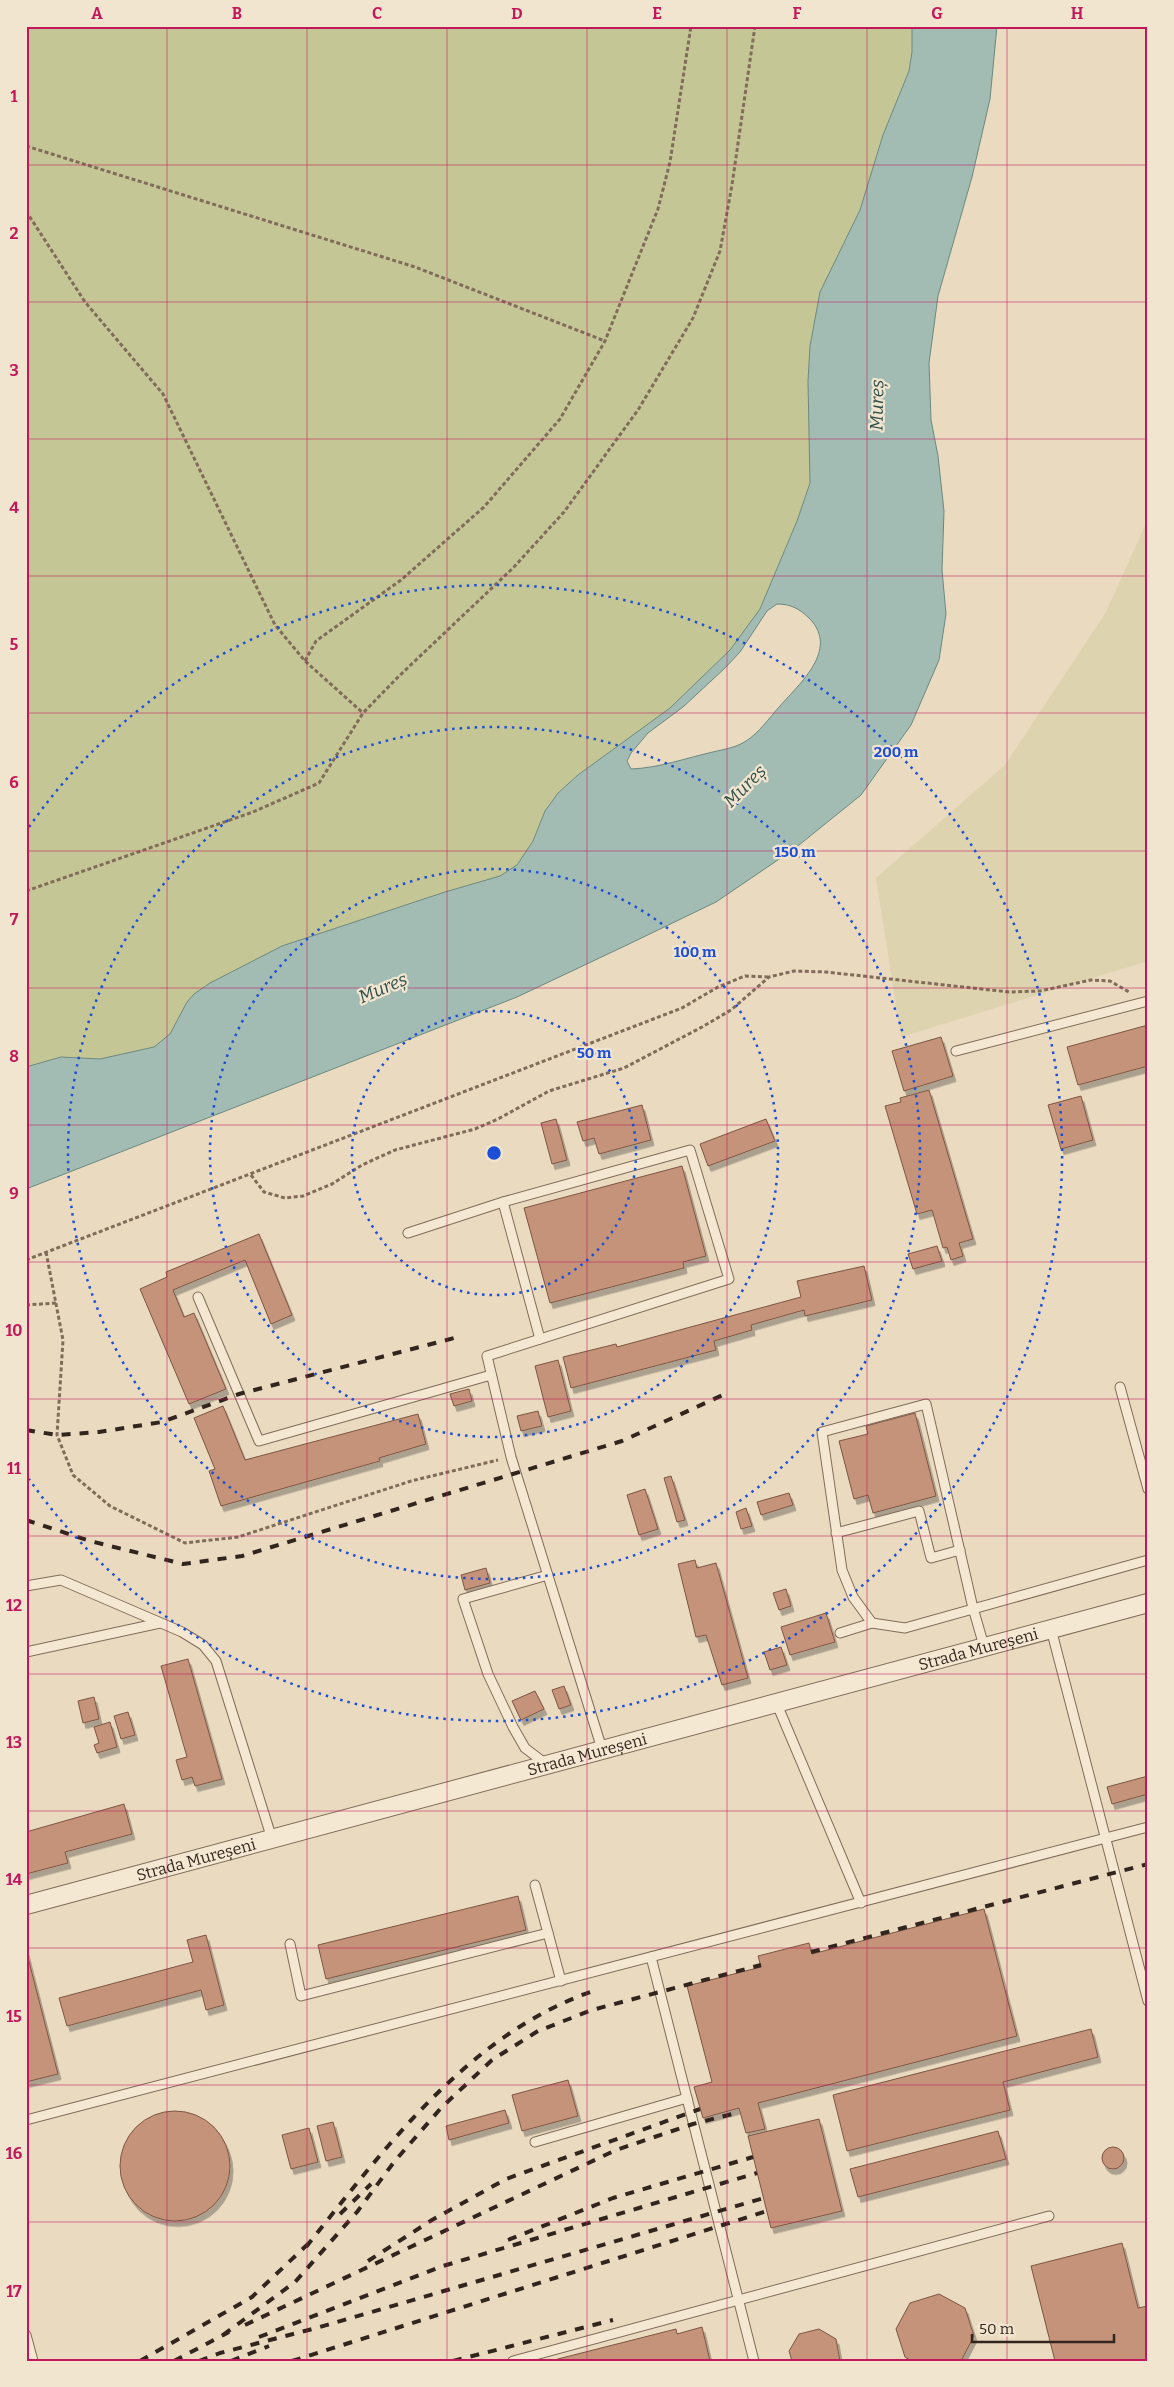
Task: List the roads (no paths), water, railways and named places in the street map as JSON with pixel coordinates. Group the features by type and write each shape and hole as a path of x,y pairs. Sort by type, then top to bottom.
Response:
{"street":[{"name":"Strada Mureșeni","path":"26,1905 1148,1603"}],"lane":[{"path":"956,1051 1144,1002"},
{"path":"408,1233 503,1202 690,1150 729,1279 487,1356 511,1457 602,1749"},
{"path":"503,1202 540,1339"},
{"path":"198,1297 259,1441 491,1375"},
{"path":"1120,1387 1148,1489"},
{"path":"872,1623 854,1597 842,1570 822,1432 926,1404 973,1608 984,1646"},
{"path":"836,1533 919,1511 931,1558 960,1550"},
{"path":"840,1633 872,1623 905,1628 1148,1560"},
{"path":"546,1764 525,1748 513,1727 488,1674 463,1599 548,1575"},
{"path":"26,1586 61,1580 182,1632 203,1645 216,1661 272,1839"},
{"path":"26,1652 161,1623"},
{"path":"1051,1629 1148,2001"},
{"path":"776,1702 862,1903"},
{"path":"26,2120 1148,1827"},
{"path":"535,1885 561,1981"},
{"path":"290,1944 301,1996 548,1934"},
{"path":"651,1957 754,2361"},
{"path":"535,2142 687,2098"},
{"path":"513,2361 1049,2216"},
{"path":"26,2335 33,2361"}],"water":[{"name":"Mureș","path":"912,26 997,26 990,99 972,177 938,296 929,363 931,420 938,456 944,511 942,570 946,614 939,660 911,725 861,795 794,849 716,902 517,997 26,1189 26,1067 61,1057 100,1059 154,1047 170,1034 187,1002 194,994 210,983 282,946 445,892 500,876 517,865 533,841 545,811 558,793 578,775 670,708 730,650 760,609 797,521 810,483 808,381 810,346 820,292 860,210 883,135 909,71 912,52","holes":["777,604 795,608 803,612 810,619 818,631 820,642 819,654 806,677 760,730 751,738 730,748 662,765 631,769 627,761 631,753 648,733 683,707 725,668 740,652 767,611"]}],"railway":[{"path":"26,1430 57,1435 99,1432 162,1422 239,1394 462,1336"},
{"path":"26,1520 90,1541 183,1564 242,1556 622,1441 725,1394"},
{"path":"811,1952 1148,1864"},
{"path":"223,2335 295,2282 357,2212 394,2162 441,2108 492,2060 538,2031 592,2010 761,1965"},
{"path":"306,2247 399,2133 433,2097 470,2064 508,2034 550,2009 596,1990"},
{"path":"368,2261 432,2220 506,2179 700,2109"},
{"path":"245,2325 616,2150 693,2124 740,2112"},
{"path":"508,2240 613,2198 753,2157"},
{"path":"259,2337 443,2266 757,2173"},
{"path":"340,2214 371,2184"},
{"path":"199,2361 220,2353 320,2327 764,2198"},
{"path":"292,2361 767,2211"},
{"path":"140,2361 252,2297 309,2243"},
{"path":"453,2361 613,2320"},
{"path":"174,2361 229,2332"},
{"path":"231,2361 269,2346"}]}
